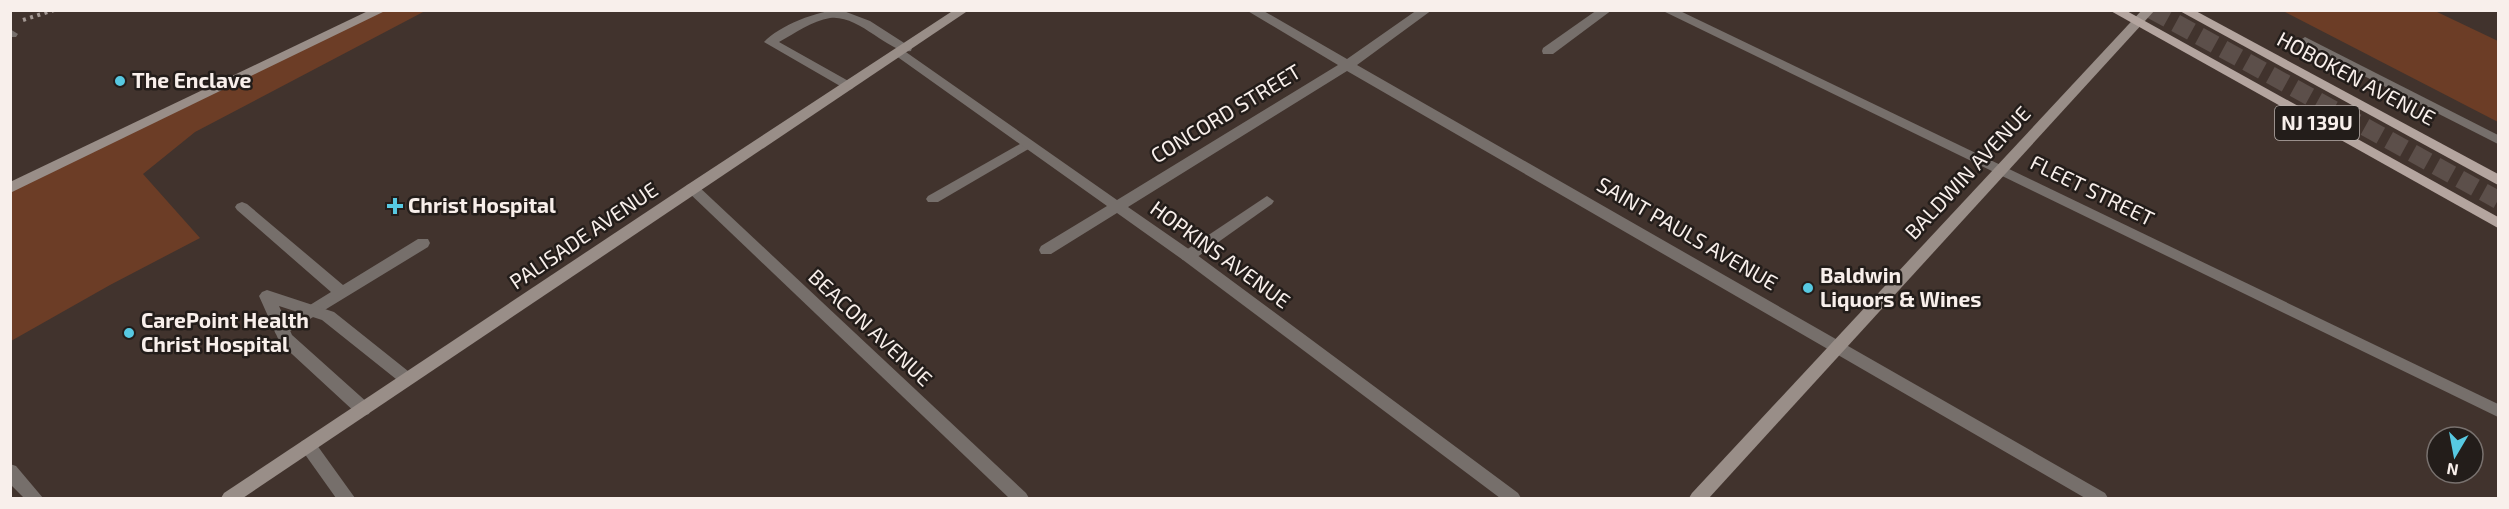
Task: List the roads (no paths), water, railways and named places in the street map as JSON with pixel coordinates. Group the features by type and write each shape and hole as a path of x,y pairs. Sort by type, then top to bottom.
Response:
{"main road":[{"name":"NJ 139U","path":"2115,10 2499,224"},
{"name":"HOBOKEN AVENUE","path":"2184,10 2499,180"}],"street":[{"path":"10,188 381,10"},
{"name":"PALISADE AVENUE","path":"230,498 692,188 963,10"},
{"name":"SAINT PAULS AVENUE","path":"1252,10 2099,498"},
{"name":"CONCORD STREET","path":"1047,250 1348,64 1426,10"},
{"path":"1548,51 1606,10"},
{"name":"FLEET STREET","path":"1667,10 2499,411"},
{"name":"BALDWIN AVENUE","path":"1698,498 2149,10"},
{"name":"HOPKINS AVENUE","path":"847,86 770,42 819,15 839,12 858,18 1027,144 1188,256 1512,498"},
{"path":"2305,41 2499,140"},
{"path":"933,199 1027,144"},
{"name":"BEACON AVENUE","path":"692,188 1020,498"},
{"path":"1188,256 1267,201"},
{"path":"242,207 341,292"},
{"path":"282,330 423,243"},
{"path":"363,409 286,339 267,296 328,316 407,379"},
{"path":"308,446 346,498"},
{"path":"10,471 34,498"}],"tunnel":[{"path":"2152,10 2498,200"}],"place":[{"name":"The Enclave","path":"120,81"},
{"name":"Christ Hospital","path":"395,206"},
{"name":"Baldwin Liquors & Wines","path":"1808,288"},
{"name":"CarePoint Health Christ Hospital","path":"129,333"}]}
